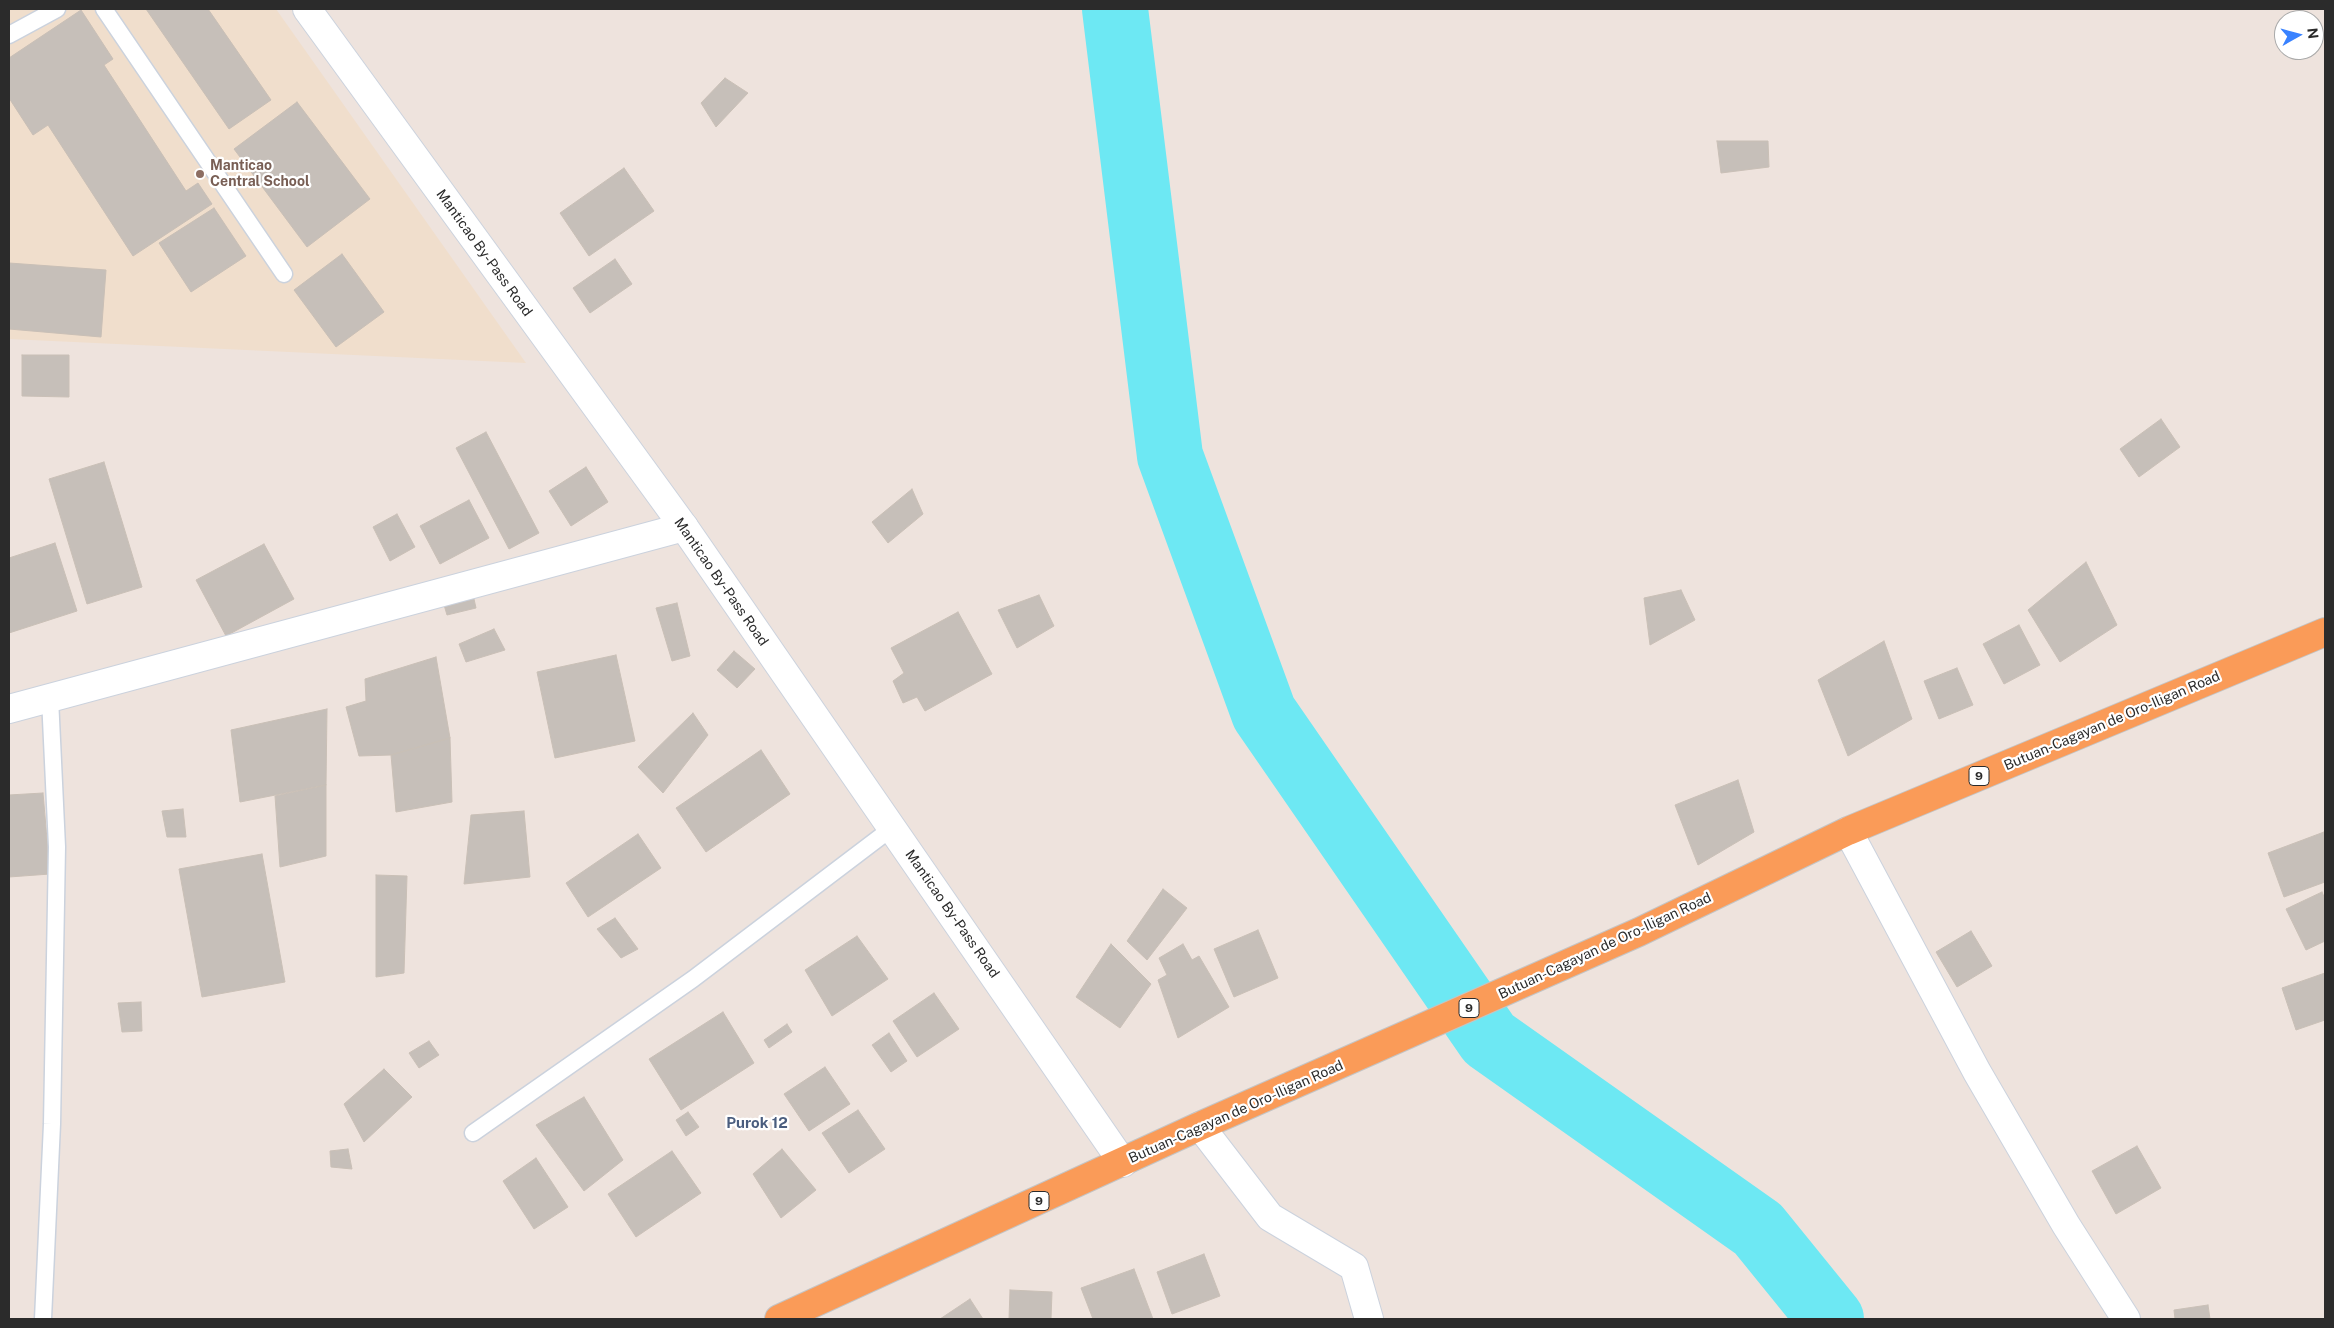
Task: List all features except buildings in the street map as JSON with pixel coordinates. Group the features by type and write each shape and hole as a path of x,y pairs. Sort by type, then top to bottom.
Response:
{"highway":[{"name":"Butuan-Cagayan de Oro-Iligan Road","path":"779,1319 1123,1163 1200,1126 1638,932 1848,831 2325,632"}],"street":[{"name":"Manticao By-Pass Road","path":"307,9 684,527 1123,1163"},
{"path":"9,709 684,527"},
{"path":"1848,831 1977,1072 2066,1225 2126,1319"},
{"path":"1200,1126 1270,1217 1354,1267 1369,1319"}],"lane":[{"path":"9,34 57,9"},
{"path":"104,9 284,274"},
{"path":"42,1319 52,1124 57,847 50,698"},
{"path":"473,1133 693,978 892,828"}],"shaded area":[{"name":"Manticao Central School","path":"9,9 276,9 526,363 9,339"}],"waterway":[{"path":"1115,9 1170,456 1264,713 1489,1039 1758,1229 1831,1319"}],"place":[{"name":"Manticao Central School","path":"200,174"}],"district":[{"name":"Purok 12","path":"757,1123"}]}
